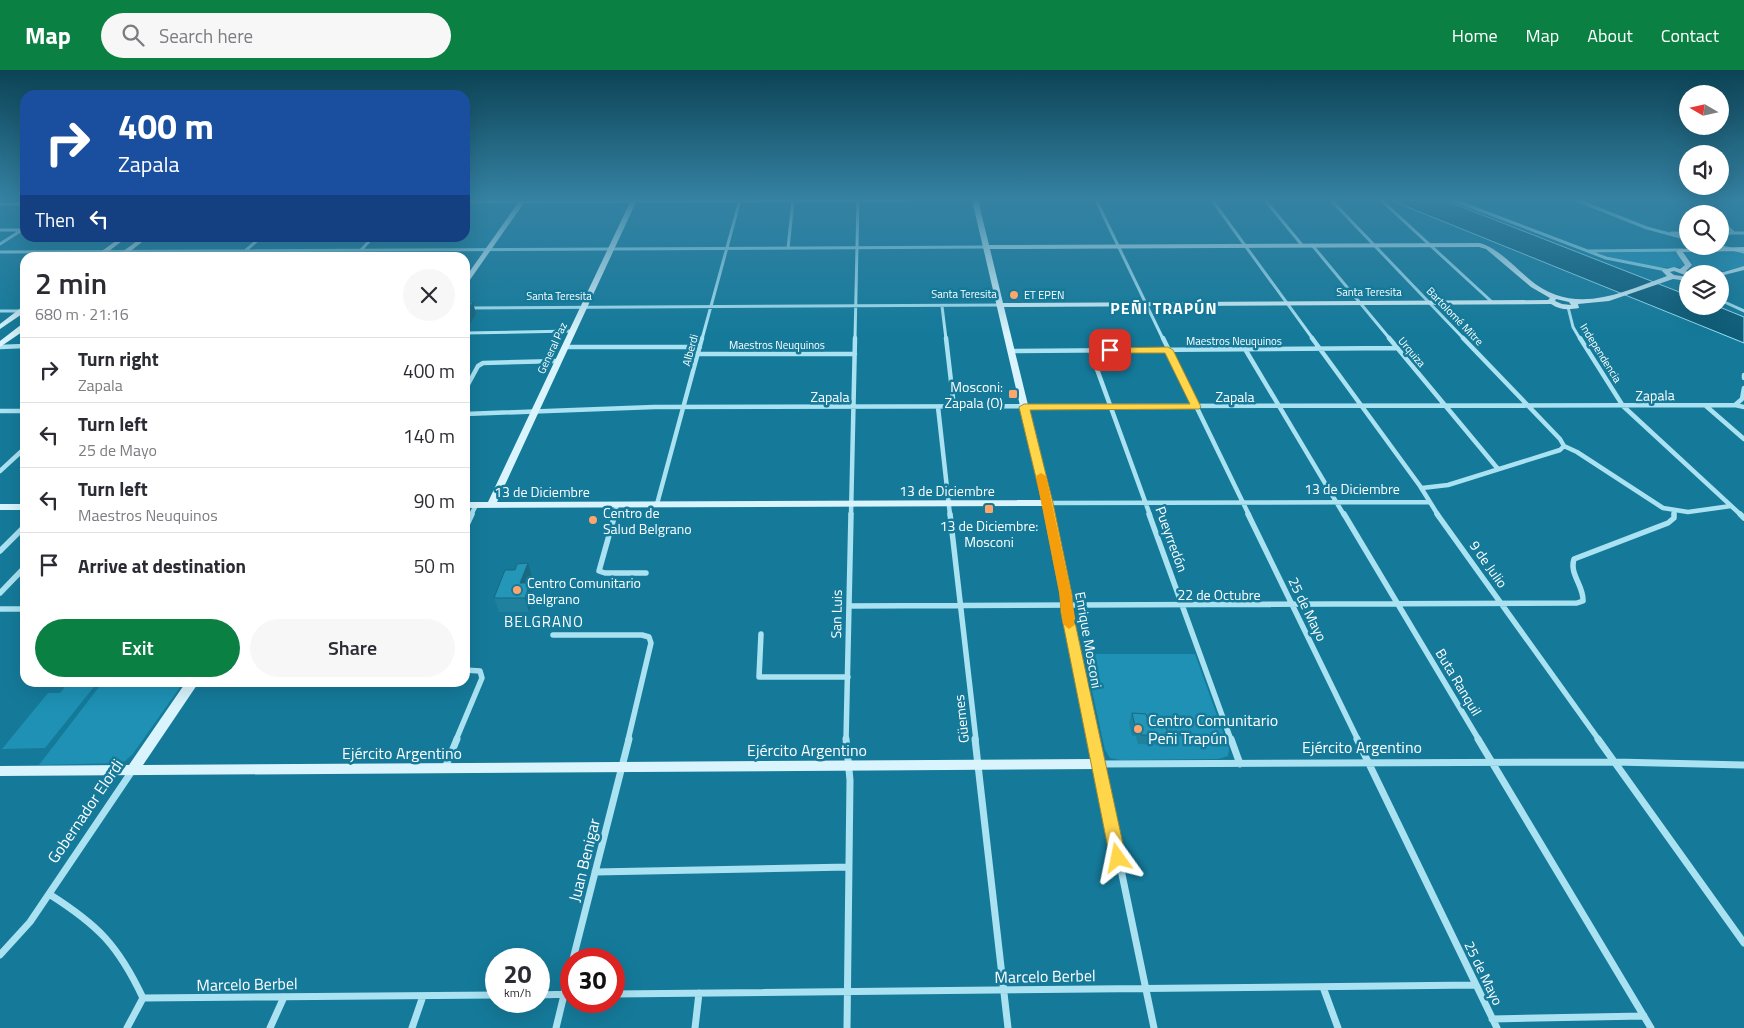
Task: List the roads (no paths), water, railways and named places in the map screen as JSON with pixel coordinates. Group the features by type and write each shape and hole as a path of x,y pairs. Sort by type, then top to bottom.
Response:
{"main road":[{"path":"104,251 113,245"},
{"path":"126,251 135,245"},
{"path":"470,276 491,245"},
{"name":"General Paz","path":"491,505 613,245"},
{"path":"986,247 1482,245 1531,285 1553,300"},
{"name":"Enrique Mosconi","path":"986,247 1047,503 1099,764"},
{"path":"1729,249 1744,250"},
{"path":"1681,255 1689,265"},
{"path":"1729,272 1744,268"},
{"path":"1666,270 1679,271"},
{"path":"1666,270 1666,273 1679,277"},
{"name":"Santa Teresita","path":"1000,305 1430,303 1553,300 1565,298 1575,302 1604,301 1672,276"},
{"name":"Santa Teresita","path":"1553,300 1568,307"},
{"path":"1568,307 1575,306 1575,302"},
{"path":"0,327 20,313"},
{"path":"0,346 20,330"},
{"name":"13 de Diciembre","path":"470,505 1047,503"},
{"path":"2,509 20,507"},
{"name":"Gobernador Elordi","path":"132,771 190,687"},
{"name":"Ejército Argentino","path":"0,772 1099,764"}],"street":[{"path":"245,251 252,245"},
{"path":"361,250 366,245"},
{"name":"Alberdi","path":"657,504 728,245"},
{"name":"San Luis","path":"847,1028 850,780 848,766 848,677 857,245"},
{"name":"Urquiza","path":"1312,245 1498,469"},
{"name":"Bartolomé Mitre","path":"1374,245 1530,407 1560,439 1564,446"},
{"path":"1430,245 1492,302"},
{"path":"1569,245 1620,262 1666,270"},
{"name":"25 de Mayo","path":"1118,246 1497,1028"},
{"name":"9 de Julio","path":"1246,246 1422,488 1430,502 1744,943"},
{"path":"0,252 986,247"},
{"path":"1729,248 1733,249"},
{"path":"1588,252 1679,250"},
{"path":"1729,304 1744,311"},
{"name":"Santa Teresita","path":"470,308 1000,305"},
{"path":"942,306 954,407"},
{"name":"Independencia","path":"1568,307 1573,327 1623,406 1744,518"},
{"path":"0,311 20,310"},
{"path":"470,333 572,331"},
{"path":"0,346 20,346"},
{"path":"565,347 700,347"},
{"name":"Maestros Neuquinos","path":"1011,351 1397,348"},
{"name":"Buta Ranquil","path":"1244,349 1651,1028"},
{"name":"Pueyrredón","path":"1090,350 1240,764"},
{"name":"Maestros Neuquinos","path":"698,354 855,354"},
{"path":"470,381 478,366 483,363 558,361"},
{"path":"1735,405 1742,399 1744,388"},
{"name":"Zapala","path":"470,414 684,407 1530,407 1735,405 1744,407"},
{"path":"1705,406 1744,438"},
{"name":"Güemes","path":"938,407 1008,1028"},
{"path":"0,411 20,411"},
{"path":"1422,488 1444,486 1560,450 1564,446 1577,452 1663,508 1674,512 1731,506"},
{"path":"0,471 20,453"},
{"name":"13 de Diciembre","path":"1047,503 1430,502"},
{"path":"617,504 599,570 606,573 646,573"},
{"path":"470,519 476,505"},
{"name":"22 de Octubre","path":"849,606 1578,603 1583,601 1584,595 1573,569 1572,563 1574,559 1668,523 1674,518 1674,512"},
{"path":"0,551 20,531"},
{"path":"0,593 20,572"},
{"path":"0,610 20,609"},
{"name":"Juan Benigar","path":"553,635 642,634 651,639 622,768 576,948"},
{"path":"761,634 759,677 848,677"},
{"path":"445,769 482,678 482,673 470,671"},
{"name":"Ejército Argentino","path":"1099,764 1615,762 1744,765"},
{"name":"Enrique Mosconi","path":"1099,764 1154,1028"},
{"name":"Gobernador Elordi","path":"0,955 23,932 132,771"},
{"path":"595,872 849,867"},
{"path":"49,894 92,922 107,936 129,968 143,998 127,1028"},
{"name":"Marcelo Berbel","path":"625,994 1476,986"},
{"path":"1323,987 1338,1028"},
{"path":"695,1028 700,993"},
{"name":"Marcelo Berbel","path":"143,998 485,995"},
{"path":"412,1028 423,996"},
{"path":"270,1028 284,997"},
{"path":"556,1028 561,1013"},
{"path":"1492,1019 1644,1016"}],"place":[{"name":"ET EPEN","path":"1014,295"},
{"name":"Mosconi: Zapala (O)","path":"1013,394"},
{"name":"13 de Diciembre: Mosconi","path":"989,509"},
{"name":"Centro de Salud Belgrano","path":"593,520"},
{"name":"Centro Comunitario Belgrano","path":"517,590"},
{"name":"Centro Comunitario Peñi Trapún","path":"1138,729"}],"district":[{"name":"PEÑI TRAPÚN","path":"1164,308"},
{"name":"BELGRANO","path":"544,621"}]}
